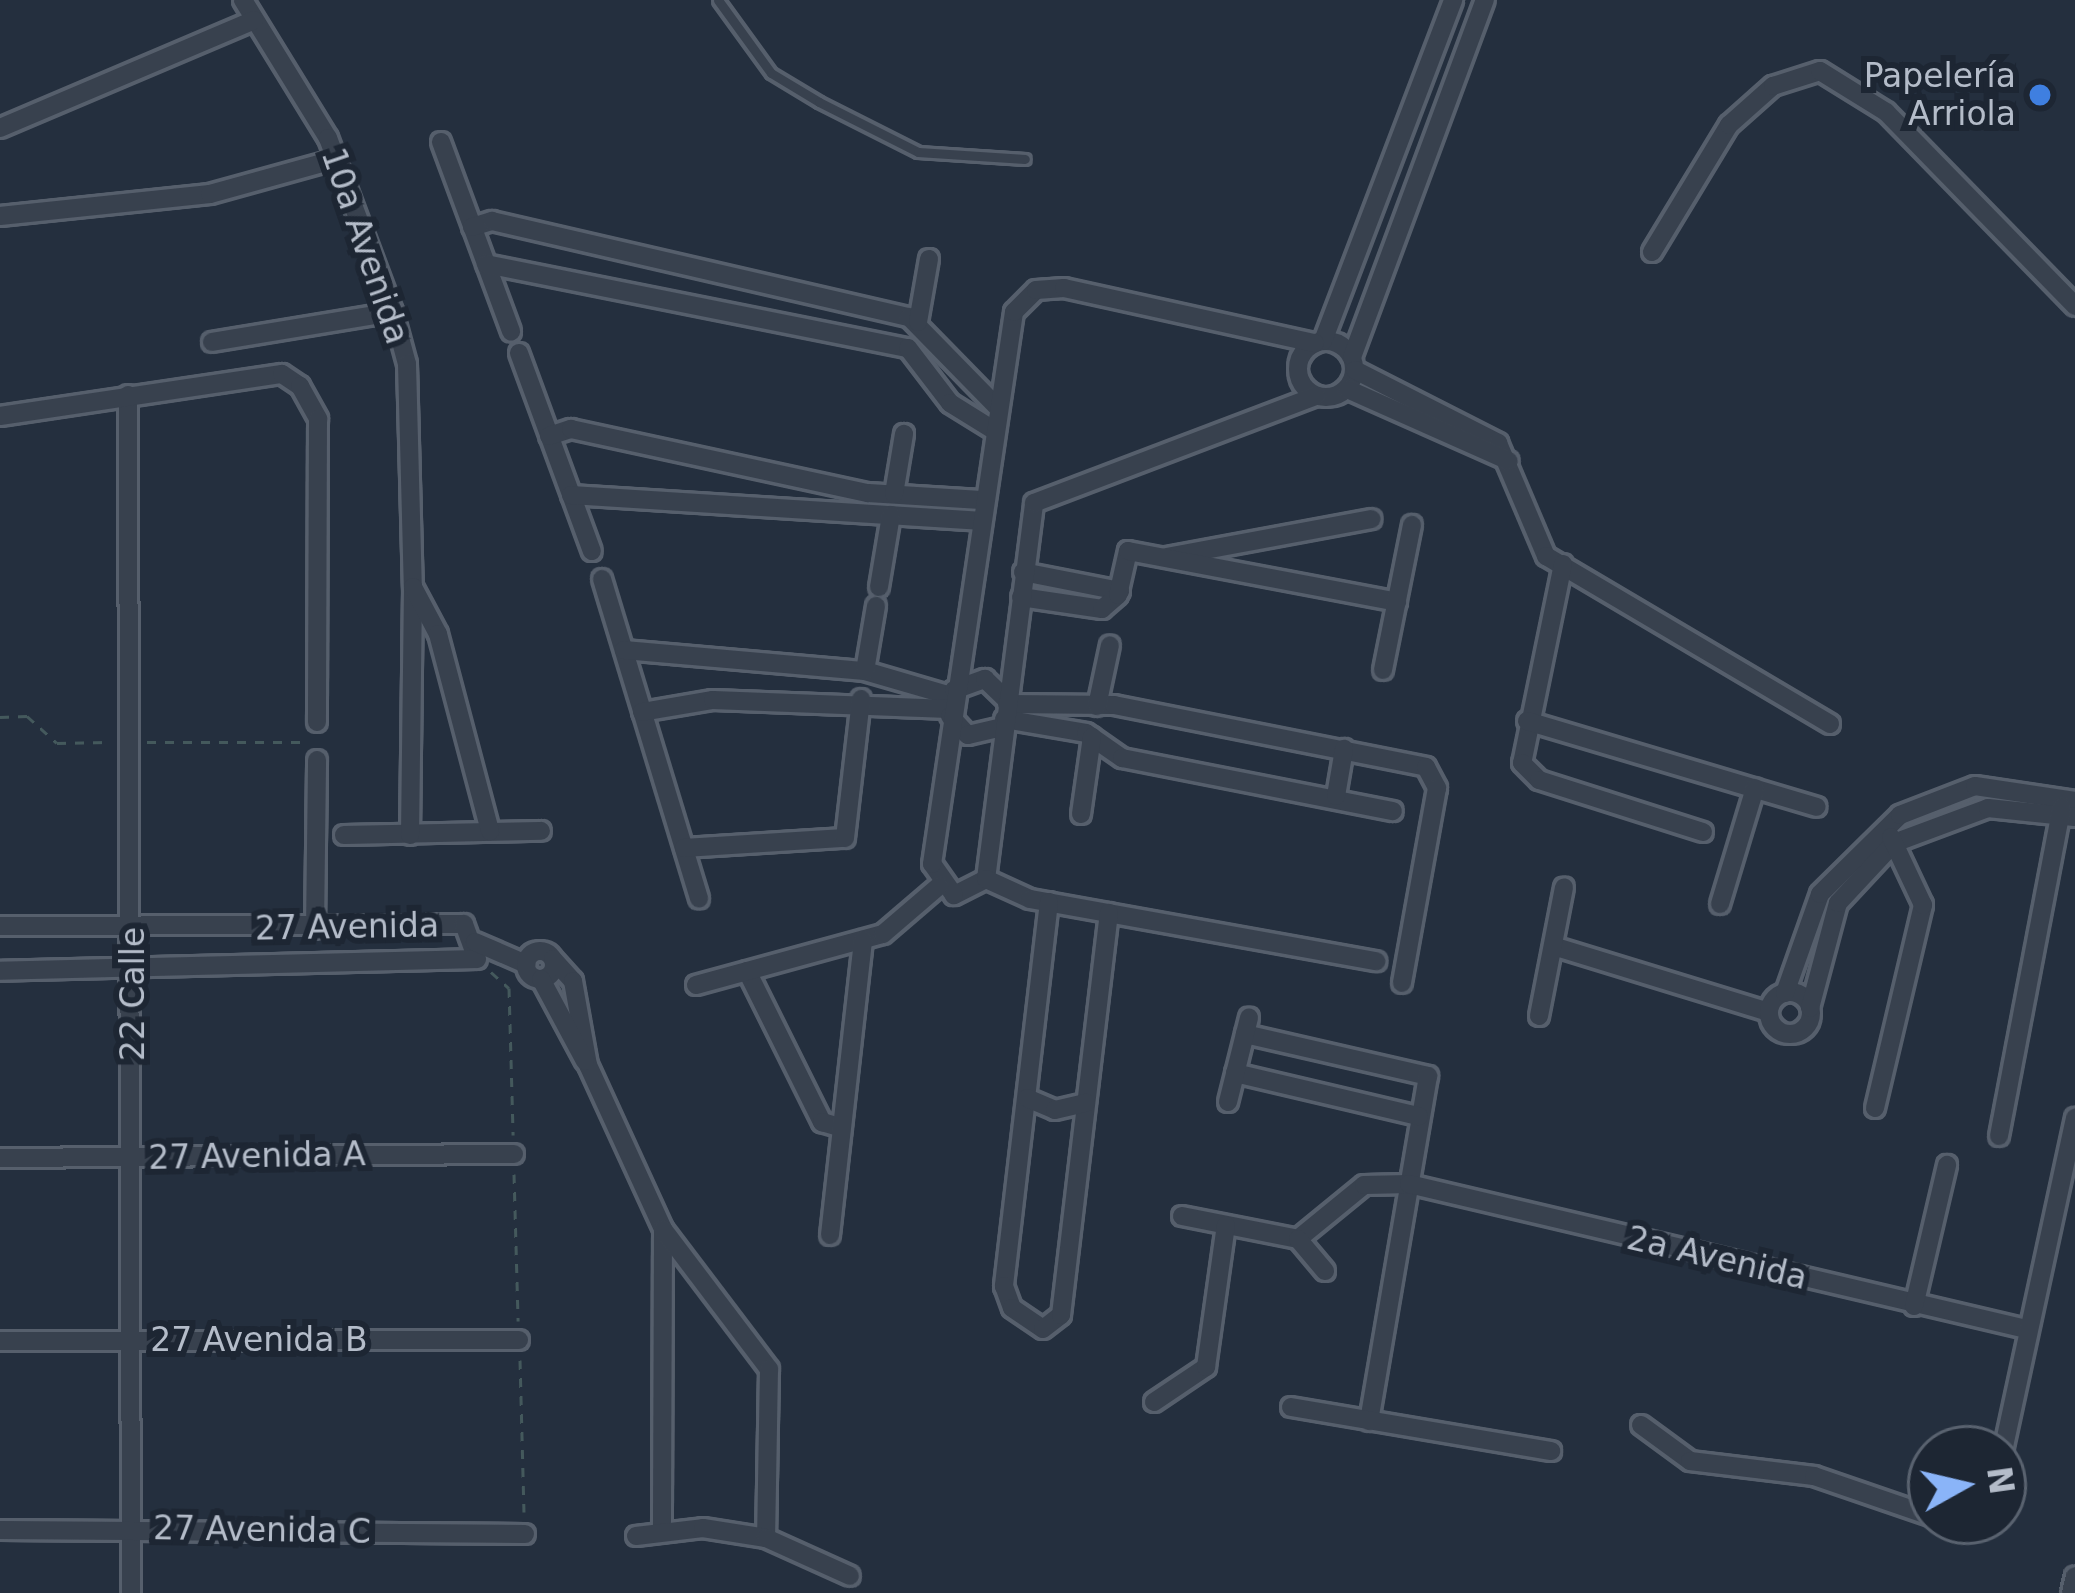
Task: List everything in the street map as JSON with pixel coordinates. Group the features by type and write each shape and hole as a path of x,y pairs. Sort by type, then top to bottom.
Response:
{"street":[{"name":"10a Avenida","path":"243,0 337,160 392,313 408,382 413,587 410,835"},
{"path":"1316,396 1298,366 1319,342 1453,0"},
{"path":"1485,0 1351,372 1316,396 1046,490 1031,511 986,879 963,896 939,886 932,864 992,429 1011,319 1042,289 1319,342 1351,372 1509,461 1531,542 1830,724"},
{"path":"0,128 254,20"},
{"path":"1652,252 1729,124 1773,86 1820,71 1886,112 2075,306"},
{"path":"441,142 511,331"},
{"path":"0,216 210,194 337,160"},
{"path":"472,227 492,220 918,322 959,379 998,407"},
{"path":"918,322 929,259"},
{"path":"486,264 908,348 950,403 992,429"},
{"path":"212,342 392,313"},
{"path":"519,353 592,550"},
{"path":"0,416 282,374 318,419 315,929"},
{"name":"22 Calle","path":"128,395 134,974 131,1593"},
{"path":"549,436 571,429 980,510"},
{"path":"894,494 904,434"},
{"path":"571,494 891,515 980,510"},
{"path":"866,671 891,515"},
{"path":"1157,559 1372,519"},
{"path":"1384,670 1412,525"},
{"path":"1021,597 1096,610 1120,591 1128,551 1397,602"},
{"path":"1563,564 1519,753 1532,776 1703,832"},
{"path":"1023,572 1120,591"},
{"path":"602,579 699,899"},
{"name":"10a Avenida","path":"413,587 438,634 490,831"},
{"path":"1097,706 1110,645"},
{"path":"624,650 866,671 951,703 968,735 1004,712 1097,706 1419,762 1435,779 1402,983"},
{"path":"643,712 861,699 951,703 985,679 1004,712 1092,737 1122,758 1336,796 1393,811"},
{"path":"684,848 845,838 861,699"},
{"path":"1527,721 1817,806"},
{"path":"1081,814 1092,737"},
{"path":"1336,796 1344,749"},
{"path":"1720,904 1754,788"},
{"path":"1769,1012 1785,993 1820,895 1890,834 1988,808 2068,809 1999,1136"},
{"path":"344,835 542,831"},
{"path":"1553,946 1769,1012 1789,1034 1810,1008 1838,903 1890,834"},
{"path":"1875,1108 1922,913 1890,834"},
{"path":"986,879 1049,902 1376,961"},
{"path":"696,985 863,940 939,886"},
{"path":"1539,1016 1564,887"},
{"path":"1049,902 1004,1291 1043,1329 1061,1315 1108,913"},
{"name":"27 Avenida","path":"0,926 315,929 464,924 476,951 134,974 0,970"},
{"path":"830,1234 863,940"},
{"path":"476,951 526,964 541,979 588,1065 663,1229 769,1369 766,1538"},
{"path":"526,964 538,951 553,959 573,981 588,1065"},
{"path":"541,979 553,959"},
{"path":"747,971 822,1122 840,1127"},
{"path":"1785,993 1810,1008"},
{"path":"1228,1102 1247,1026 1428,1076 1369,1420"},
{"path":"1235,1072 1419,1116"},
{"path":"1027,1098 1055,1110 1086,1103"},
{"path":"2008,1425 2075,1118"},
{"name":"27 Avenida A","path":"0,1158 514,1154"},
{"path":"1914,1306 1947,1165"},
{"path":"1298,1239 1364,1185 1409,1184"},
{"name":"2a Avenida","path":"1409,1184 2026,1329"},
{"path":"1182,1216 1298,1239 1325,1270"},
{"path":"1154,1402 1205,1367 1226,1225"},
{"path":"662,1529 663,1229"},
{"name":"27 Avenida B","path":"0,1341 519,1340"},
{"path":"1291,1407 1551,1451"},
{"path":"1641,1425 1690,1461 1814,1475 1907,1508"},
{"path":"636,1536 662,1529 766,1538 850,1576"},
{"name":"27 Avenida C","path":"0,1530 525,1534"},
{"path":"2071,1593 2075,1576"}],"lane":[{"path":"718,0 771,73 819,103 918,152 1025,159"}],"path":[{"path":"0,717 27,716 57,742 317,741"},
{"path":"476,951 509,988 525,1534"}],"place":[{"name":"Papelería Arriola","path":"2040,95"}]}
